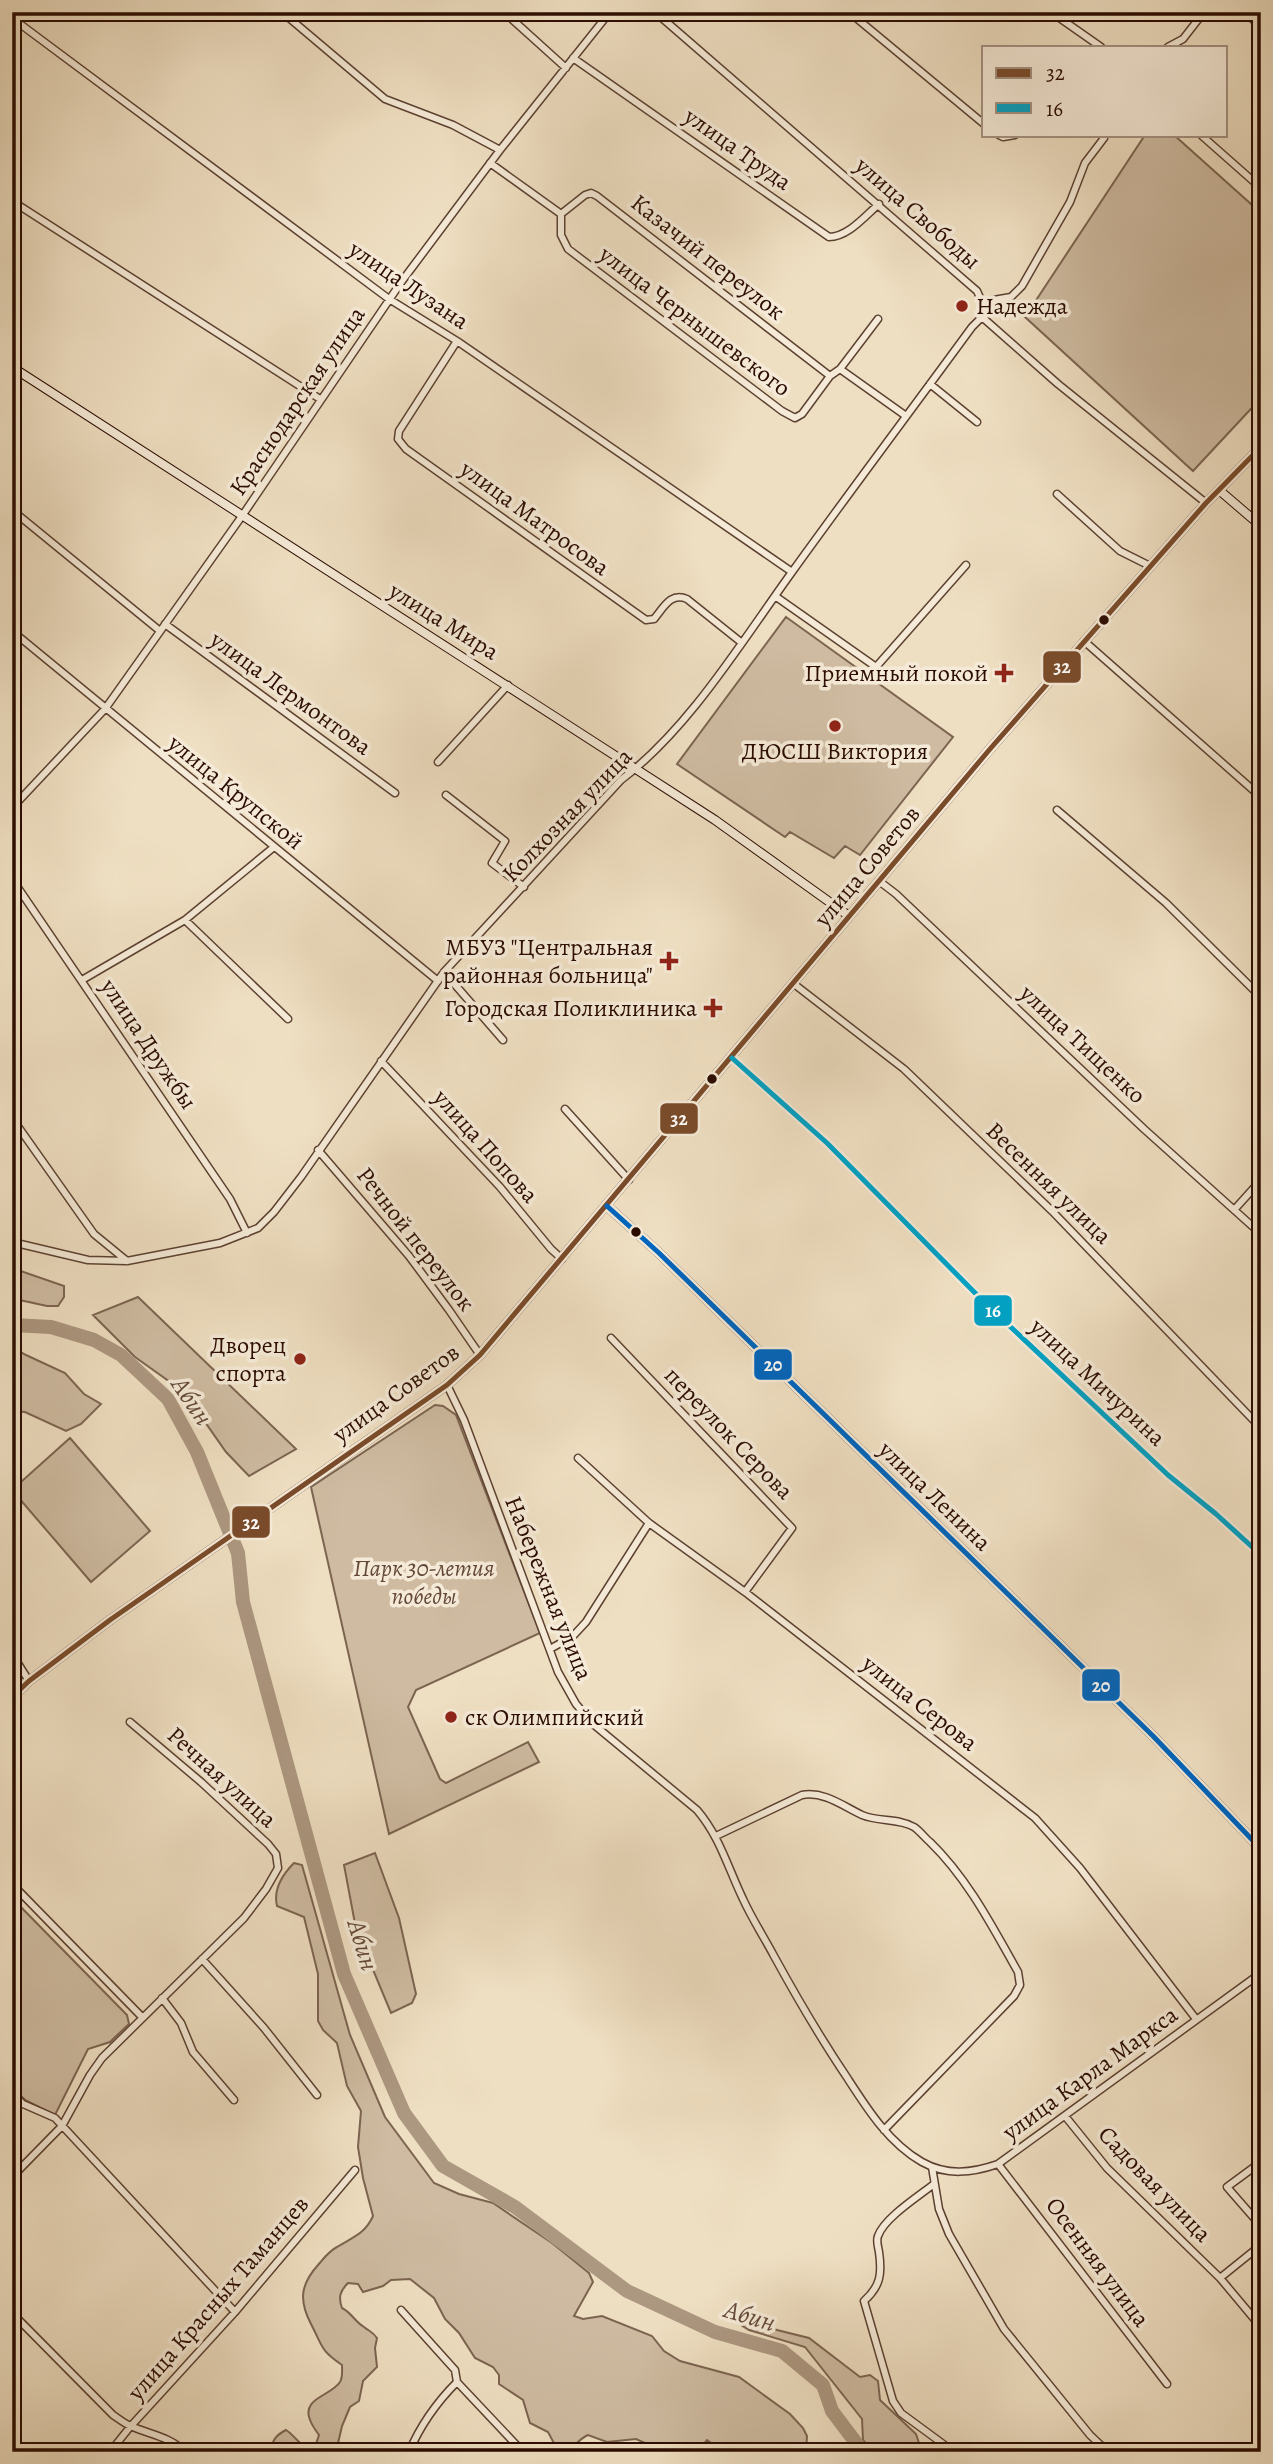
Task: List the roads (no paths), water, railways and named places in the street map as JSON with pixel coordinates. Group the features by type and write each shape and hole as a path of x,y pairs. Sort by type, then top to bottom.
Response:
{"main road":[{"name":"улица Мира","path":"12,367 715,820 849,916"},
{"name":"улица Советов","path":"12,1697 29,1681 206,1550 447,1385 480,1355 1084,641 1206,503 1261,447"},
{"path":"1219,489 1261,526"},
{"name":"улица Ленина","path":"607,1206 659,1253 1153,1736 1261,1849"}],"street":[{"path":"282,12 385,99 453,125 500,150"},
{"path":"504,12 566,68"},
{"name":"Краснодарская улица","path":"12,808 15,800 105,709 242,516 389,299 500,150 610,12"},
{"name":"улица Свободы","path":"656,12 977,291 982,302 982,317"},
{"path":"849,12 982,122"},
{"path":"1051,12 1100,46"},
{"path":"1170,46 1183,39 1204,12"},
{"path":"1245,12 1261,27"},
{"name":"улица Лузана","path":"12,18 389,299 457,341 792,572"},
{"path":"1085,46 1091,39"},
{"name":"улица Труда","path":"573,58 829,237 838,237 846,232 879,204"},
{"path":"1202,136 1261,188"},
{"path":"982,302 1011,297 1022,286 1070,202 1085,163 1104,138"},
{"path":"491,163 561,214"},
{"name":"Казачий переулок","path":"561,214 585,195 591,193 597,196 830,376"},
{"path":"12,201 320,400"},
{"name":"улица Чернышевского","path":"561,214 561,235 568,249 782,411 795,418 802,414 830,376 840,369 878,319"},
{"path":"982,317 1058,384 1206,503"},
{"name":"Колхозная улица","path":"127,1261 220,1243 258,1227 274,1212 444,972 621,780 654,754 676,729 982,317"},
{"name":"улица Матросова","path":"457,341 399,431 398,439 406,449 646,620 654,619 673,597 679,595 742,643"},
{"path":"840,369 906,416"},
{"path":"930,384 977,422"},
{"path":"1057,494 1120,551 1150,566"},
{"path":"12,510 160,631"},
{"path":"775,596 876,667 966,565"},
{"name":"улица Лермонтова","path":"165,624 395,793"},
{"name":"улица Крупской","path":"12,631 438,981"},
{"path":"1084,641 1261,797"},
{"path":"438,762 508,685"},
{"path":"446,795 505,841 492,863 524,887"},
{"path":"1057,810 1166,904 1261,997"},
{"path":"82,980 185,919 274,847"},
{"name":"улица Дружбы","path":"12,879 230,1199 247,1233"},
{"name":"улица Тищенко","path":"879,881 1261,1234"},
{"path":"185,919 288,1019"},
{"path":"444,972 503,1040"},
{"name":"Весенняя улица","path":"794,984 904,1069 1108,1267 1261,1428"},
{"name":"улица Мичурина","path":"732,1058 827,1143 1010,1327 1168,1475 1259,1550"},
{"name":"улица Попова","path":"381,1060 500,1187 562,1259"},
{"path":"565,1109 629,1180"},
{"path":"12,1118 94,1234 127,1261"},
{"name":"Речной переулок","path":"318,1150 409,1256 480,1355"},
{"path":"1234,1210 1261,1180"},
{"path":"12,1242 88,1260 127,1261"},
{"name":"переулок Серова","path":"611,1338 792,1528 745,1592"},
{"name":"Набережная улица","path":"447,1385 464,1420 558,1672 580,1709 593,1724 696,1810 716,1836 743,1900 808,2020 884,2130 907,2153 932,2167"},
{"name":"улица Серова","path":"578,1458 649,1523 745,1592 1035,1818 1080,1868 1196,2019"},
{"path":"550,1648 573,1636 586,1622 649,1523"},
{"path":"12,1654 29,1681"},
{"name":"Речная улица","path":"130,1722 201,1782 276,1854 278,1868 266,1889 244,1918 202,1959"},
{"path":"716,1836 802,1795 811,1794 823,1796 873,1819 915,1828 943,1855 973,1894 1018,1972 1020,1985 1014,1996 884,2130"},
{"path":"12,1884 142,2017"},
{"path":"12,2177 62,2126 96,2066 202,1959 264,2028 317,2095"},
{"name":"улица Карла Маркса","path":"932,2167 960,2173 977,2172 999,2164 1261,1973"},
{"path":"162,1998 181,2023 193,2052 234,2100"},
{"path":"12,2093 23,2104 55,2118 235,2312"},
{"name":"Садовая улица","path":"1065,2116 1107,2168 1220,2278 1256,2321"},
{"name":"Садовая улица","path":"1261,2162 1227,2187 1261,2226"},
{"name":"Осенняя улица","path":"999,2164 1167,2384"},
{"path":"932,2167 939,2209 948,2234 1004,2329 1090,2435 1108,2452"},
{"name":"улица Красных Таманцев","path":"110,2452 235,2312 355,2170"},
{"path":"934,2184 888,2221 879,2233 877,2241 881,2271 878,2285 864,2301 893,2401 901,2413 954,2452"},
{"path":"1220,2278 1261,2245"},
{"path":"401,2310 455,2370 457,2382 523,2452"},
{"path":"12,2313 113,2415 130,2427 156,2434 178,2445 185,2452"},
{"path":"409,2452 418,2430 438,2400 457,2382"}],"waterway":[{"name":"Абин","path":"12,1325 51,1327 94,1340 121,1355 168,1399 197,1452 238,1553 243,1602 344,1974 404,2113 443,2166 515,2207 627,2291 715,2332 782,2351 823,2385 832,2411 863,2452"}],"place":[{"name":"Надежда","path":"962,306"},
{"name":"Приемный покой","path":"1004,673"},
{"name":"ДЮСШ Виктория","path":"835,726"},
{"name":"МБУЗ \"Центральная районная больница\"","path":"669,961"},
{"name":"Городская Поликлиника","path":"713,1008"},
{"name":"Дворец спорта","path":"300,1359"},
{"name":"ск Олимпийский","path":"451,1717"}],"park label":[{"name":"Парк 30-летия победы","path":"424,1582"}]}
